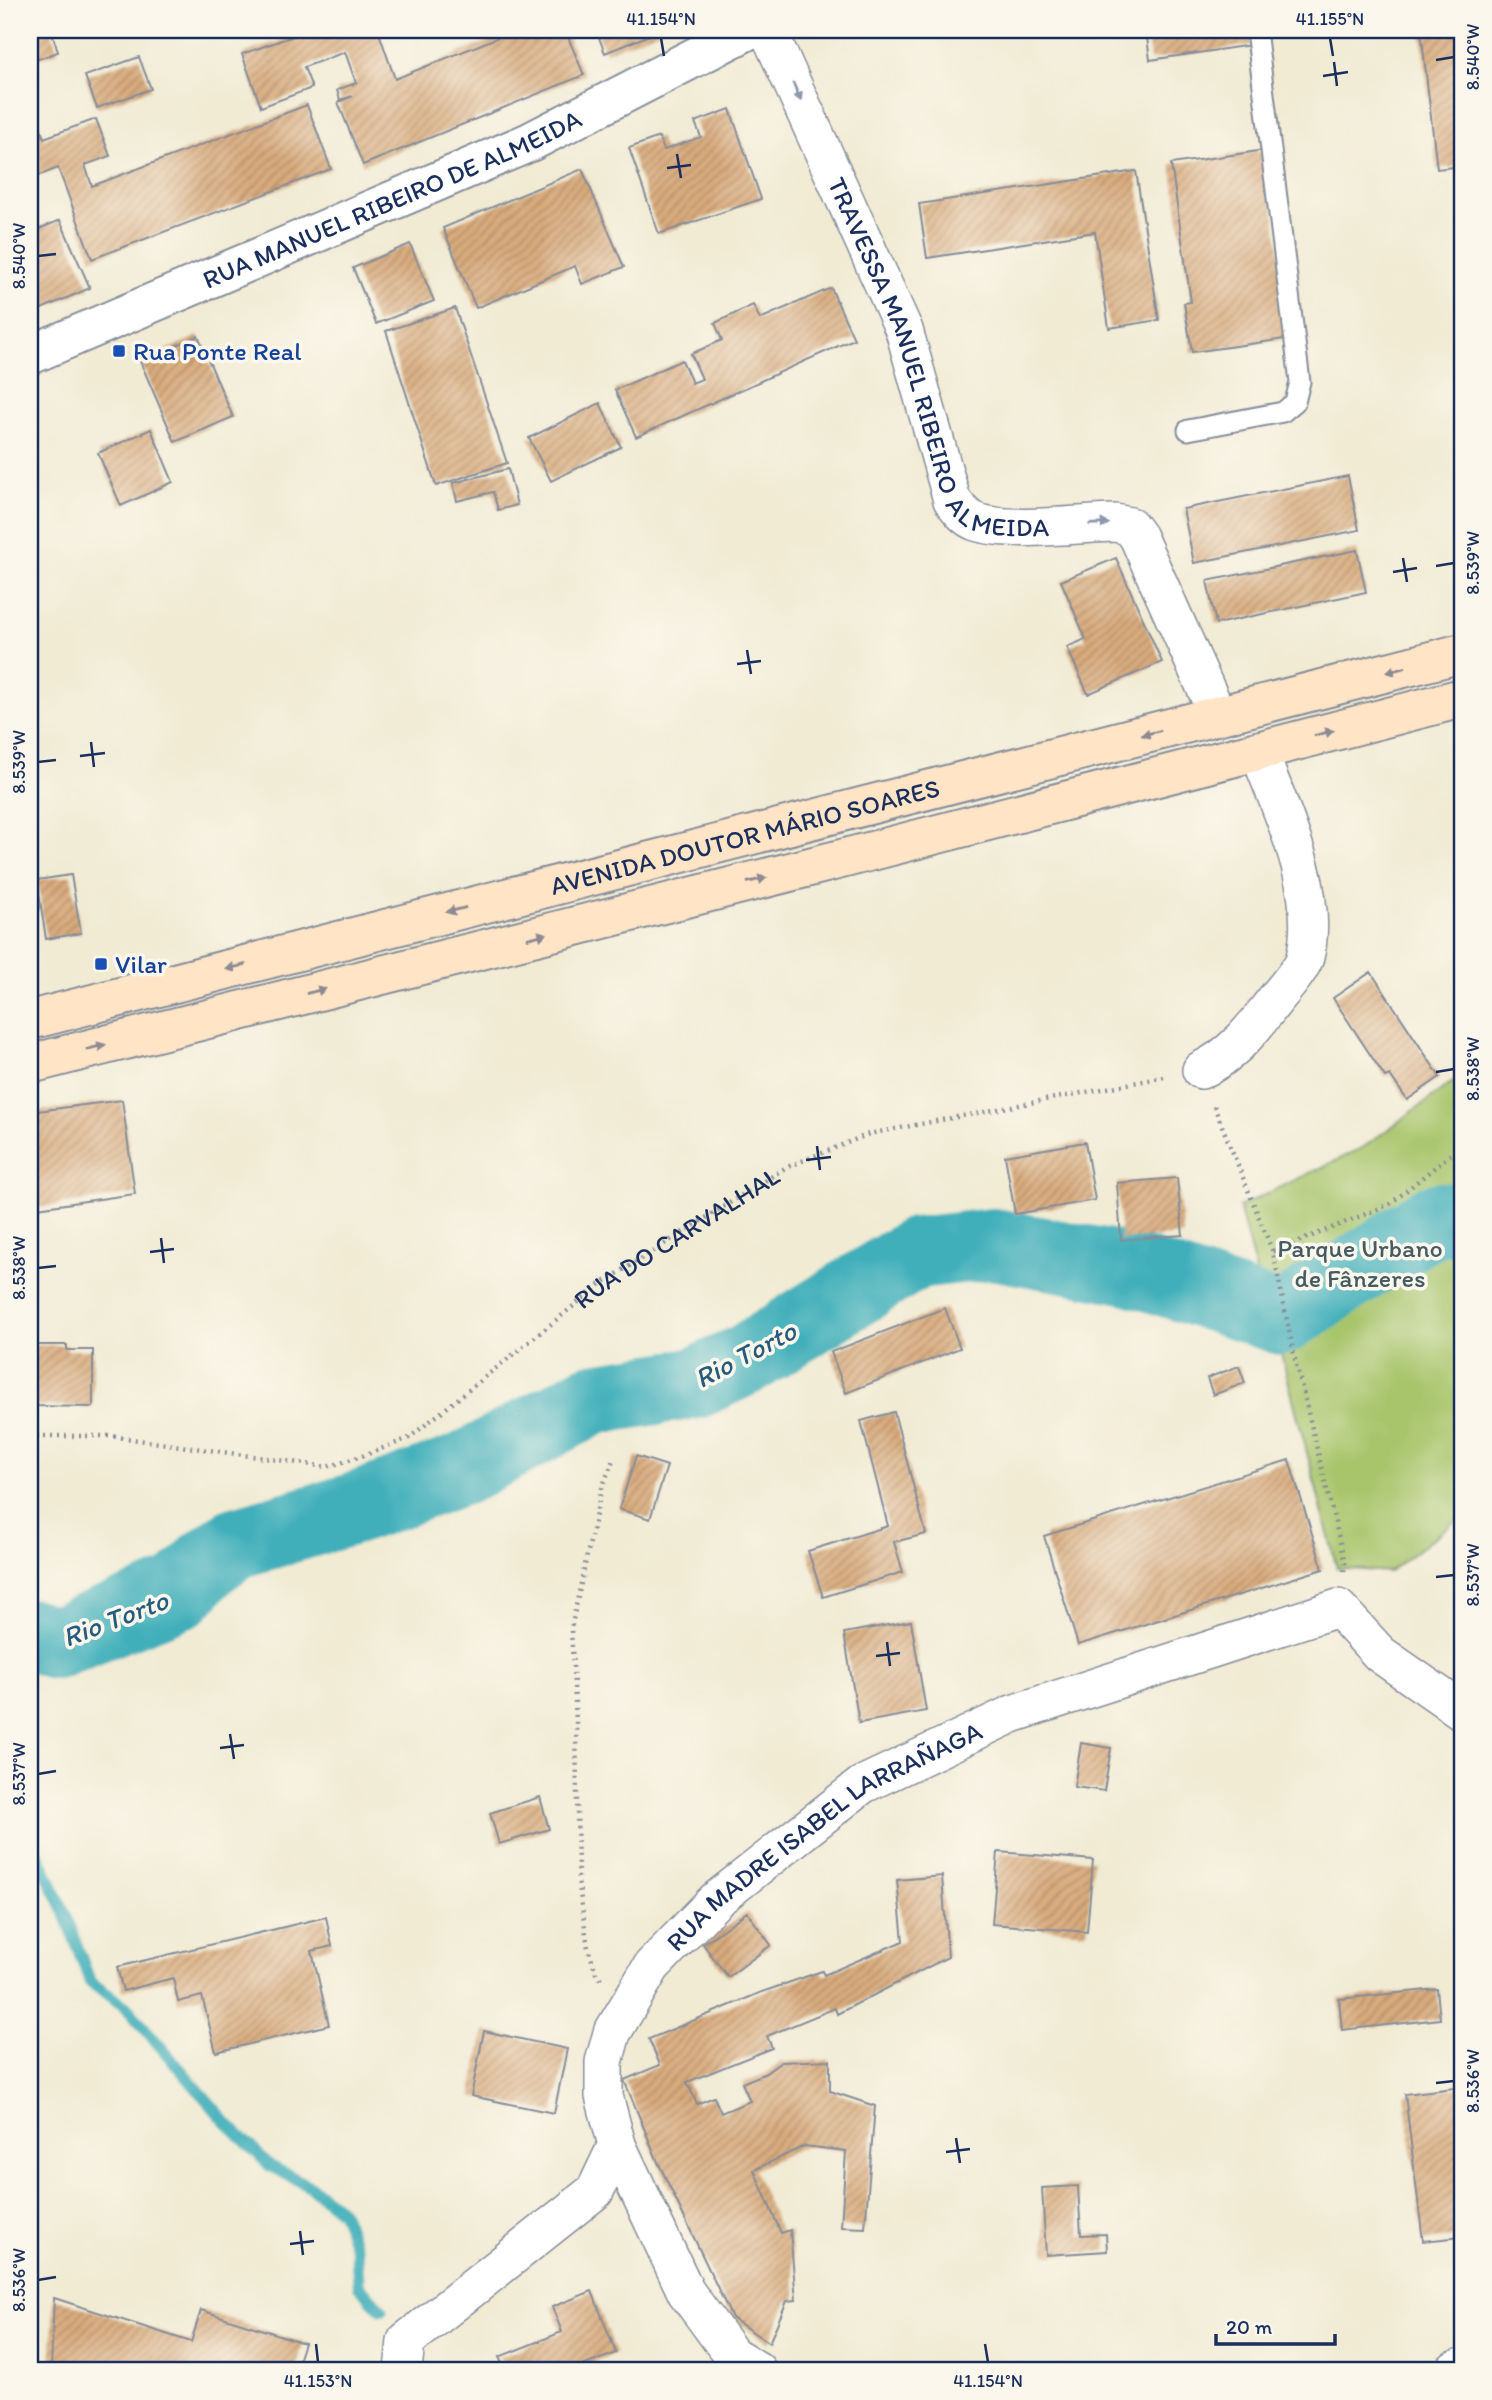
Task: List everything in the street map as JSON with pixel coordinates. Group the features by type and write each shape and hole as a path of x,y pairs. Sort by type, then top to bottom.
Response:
{"main road":[{"name":"AVENIDA DOUTOR MÁRIO SOARES","path":"30,1020 1462,653"},
{"name":"AVENIDA DOUTOR MÁRIO SOARES","path":"30,1064 849,857 1462,698"}],"street":[{"name":"RUA MANUEL RIBEIRO DE ALMEIDA","path":"30,355 530,142 748,30"},
{"name":"TRAVESSA MANUEL RIBEIRO ALMEIDA","path":"768,30 904,330 952,500 961,513 974,521 999,527 1115,523 1130,526 1138,537 1217,716"},
{"path":"1207,1087 1219,1062 1251,1032 1305,959 1308,920 1306,888 1289,827 1258,750"},
{"path":"1338,1608 1380,1654 1462,1711"},
{"name":"RUA MADRE ISABEL LARRAÑAGA","path":"757,2370 733,2355 686,2292 617,2145 604,2096 604,2062 612,2033 652,1966 716,1900 862,1784 1012,1714 1338,1608"},
{"path":"403,2370 406,2341 595,2191 617,2145"},
{"path":"1454,2370 1462,2367"}],"lane":[{"path":"1188,430 1283,412 1295,402 1300,382 1256,30"}],"path":[{"path":"1207,1087 1273,1252 1295,1359 1345,1563 1338,1608"},
{"name":"RUA DO CARVALHAL","path":"30,1436 111,1436 327,1467 409,1438 601,1284 785,1168 869,1134 1207,1087"},
{"path":"1273,1252 1390,1205 1462,1145"},
{"path":"613,1460 601,1491 571,1629 576,1721 578,1879 586,1936 596,1973 625,2011"}],"green space":[{"name":"Parque Urbano de Fânzeres","path":"1462,1075 1462,1516 1389,1572 1337,1568 1280,1349 1263,1298 1239,1207 1364,1147"}],"building":[{"path":"30,30 51,30 58,52 30,62"},
{"path":"310,30 378,30 395,79 516,30 565,30 584,75 363,165 338,102 353,96 340,100 337,90 356,83 345,52 304,67 312,88 261,107 242,54"},
{"path":"596,30 662,30 605,53"},
{"path":"1146,30 1250,30 1252,45 1150,60"},
{"path":"1421,30 1462,30 1462,166 1437,169"},
{"path":"139,57 151,89 97,108 85,76"},
{"path":"307,105 331,169 92,259 58,168 30,179 30,125 38,122 44,138 96,119 110,156 85,165 92,186"},
{"path":"730,109 761,199 659,234 629,148 659,137 664,150 701,137 695,122"},
{"path":"1265,150 1292,338 1192,352 1184,303 1191,302 1171,164"},
{"path":"582,169 624,267 582,284 575,266 476,308 443,228"},
{"path":"1136,171 1159,320 1109,328 1095,232 927,258 919,204"},
{"path":"60,220 90,288 30,314 30,233"},
{"path":"410,244 434,301 376,324 353,268"},
{"path":"831,288 854,339 636,437 615,390 682,360 692,383 702,379 691,354 722,340 715,323 753,305 760,319"},
{"path":"455,308 507,463 436,486 386,331"},
{"path":"198,336 233,417 175,442 140,361"},
{"path":"600,403 621,447 551,481 529,438"},
{"path":"151,429 173,482 121,506 98,453"},
{"path":"508,469 517,505 498,510 493,492 457,501 453,483"},
{"path":"1348,476 1359,530 1194,563 1183,509"},
{"path":"1357,550 1366,592 1216,624 1207,581"},
{"path":"1116,558 1162,662 1088,694 1067,647 1086,639 1061,581"},
{"path":"71,875 81,933 46,939 37,880"},
{"path":"1371,972 1440,1077 1407,1100 1390,1075 1385,1077 1333,998"},
{"path":"122,1100 135,1194 30,1209 30,1112"},
{"path":"1085,1142 1095,1200 1015,1214 1005,1156"},
{"path":"1177,1178 1183,1235 1121,1240 1117,1183"},
{"path":"945,1308 960,1348 846,1393 831,1352"},
{"path":"30,1345 67,1345 67,1350 93,1350 93,1407 30,1406"},
{"path":"1239,1366 1245,1383 1213,1395 1207,1378"},
{"path":"894,1412 926,1534 894,1542 903,1572 823,1597 808,1551 888,1526 861,1421"},
{"path":"636,1456 667,1466 650,1519 619,1509"},
{"path":"1289,1460 1323,1569 1078,1645 1044,1536"},
{"path":"911,1621 926,1711 859,1723 844,1633"},
{"path":"1081,1743 1111,1748 1104,1791 1074,1787"},
{"path":"540,1797 549,1829 499,1844 490,1813"},
{"path":"998,1852 1093,1860 1087,1932 992,1924"},
{"path":"942,1876 948,1957 837,2014 835,2008 767,2036 772,2048 687,2082 697,2104 714,2097 721,2113 750,2101 742,2083 766,2073 781,2062 830,2060 830,2091 875,2106 865,2228 841,2227 846,2151 804,2146 754,2170 781,2233 790,2230 796,2300 787,2301 769,2343 732,2318 658,2162 624,2080 660,2065 649,2039 762,1992 822,1971 824,1975 903,1941 897,1880"},
{"path":"747,1912 771,1945 728,1977 703,1944"},
{"path":"326,1917 332,1946 312,1951 329,2025 216,2052 202,1996 178,2002 173,1978 123,1991 117,1967"},
{"path":"1437,1989 1440,2019 1342,2030 1339,1999"},
{"path":"484,2031 567,2049 554,2113 471,2096"},
{"path":"1462,2087 1462,2237 1423,2241 1405,2094"},
{"path":"1078,2186 1081,2235 1106,2234 1107,2251 1046,2255 1042,2188"},
{"path":"592,2291 616,2353 572,2370 505,2370 499,2357 562,2332 552,2307"},
{"path":"54,2298 191,2342 201,2310 304,2343 295,2370 51,2370"}],"waterway":[{"name":"Rio Torto","path":"30,1634 54,1643 180,1593 208,1563 236,1543 353,1509 463,1469 593,1399 696,1383 747,1359 916,1253 993,1244 1130,1269 1282,1319 1433,1220 1441,1218 1462,1221"},
{"path":"30,1837 67,1918 90,1982 126,2007 226,2122 270,2166 310,2186 342,2212 356,2249 359,2286 382,2310"}],"place":[{"name":"Rua Ponte Real","path":"119,351"},
{"name":"Vilar","path":"101,964"}]}
